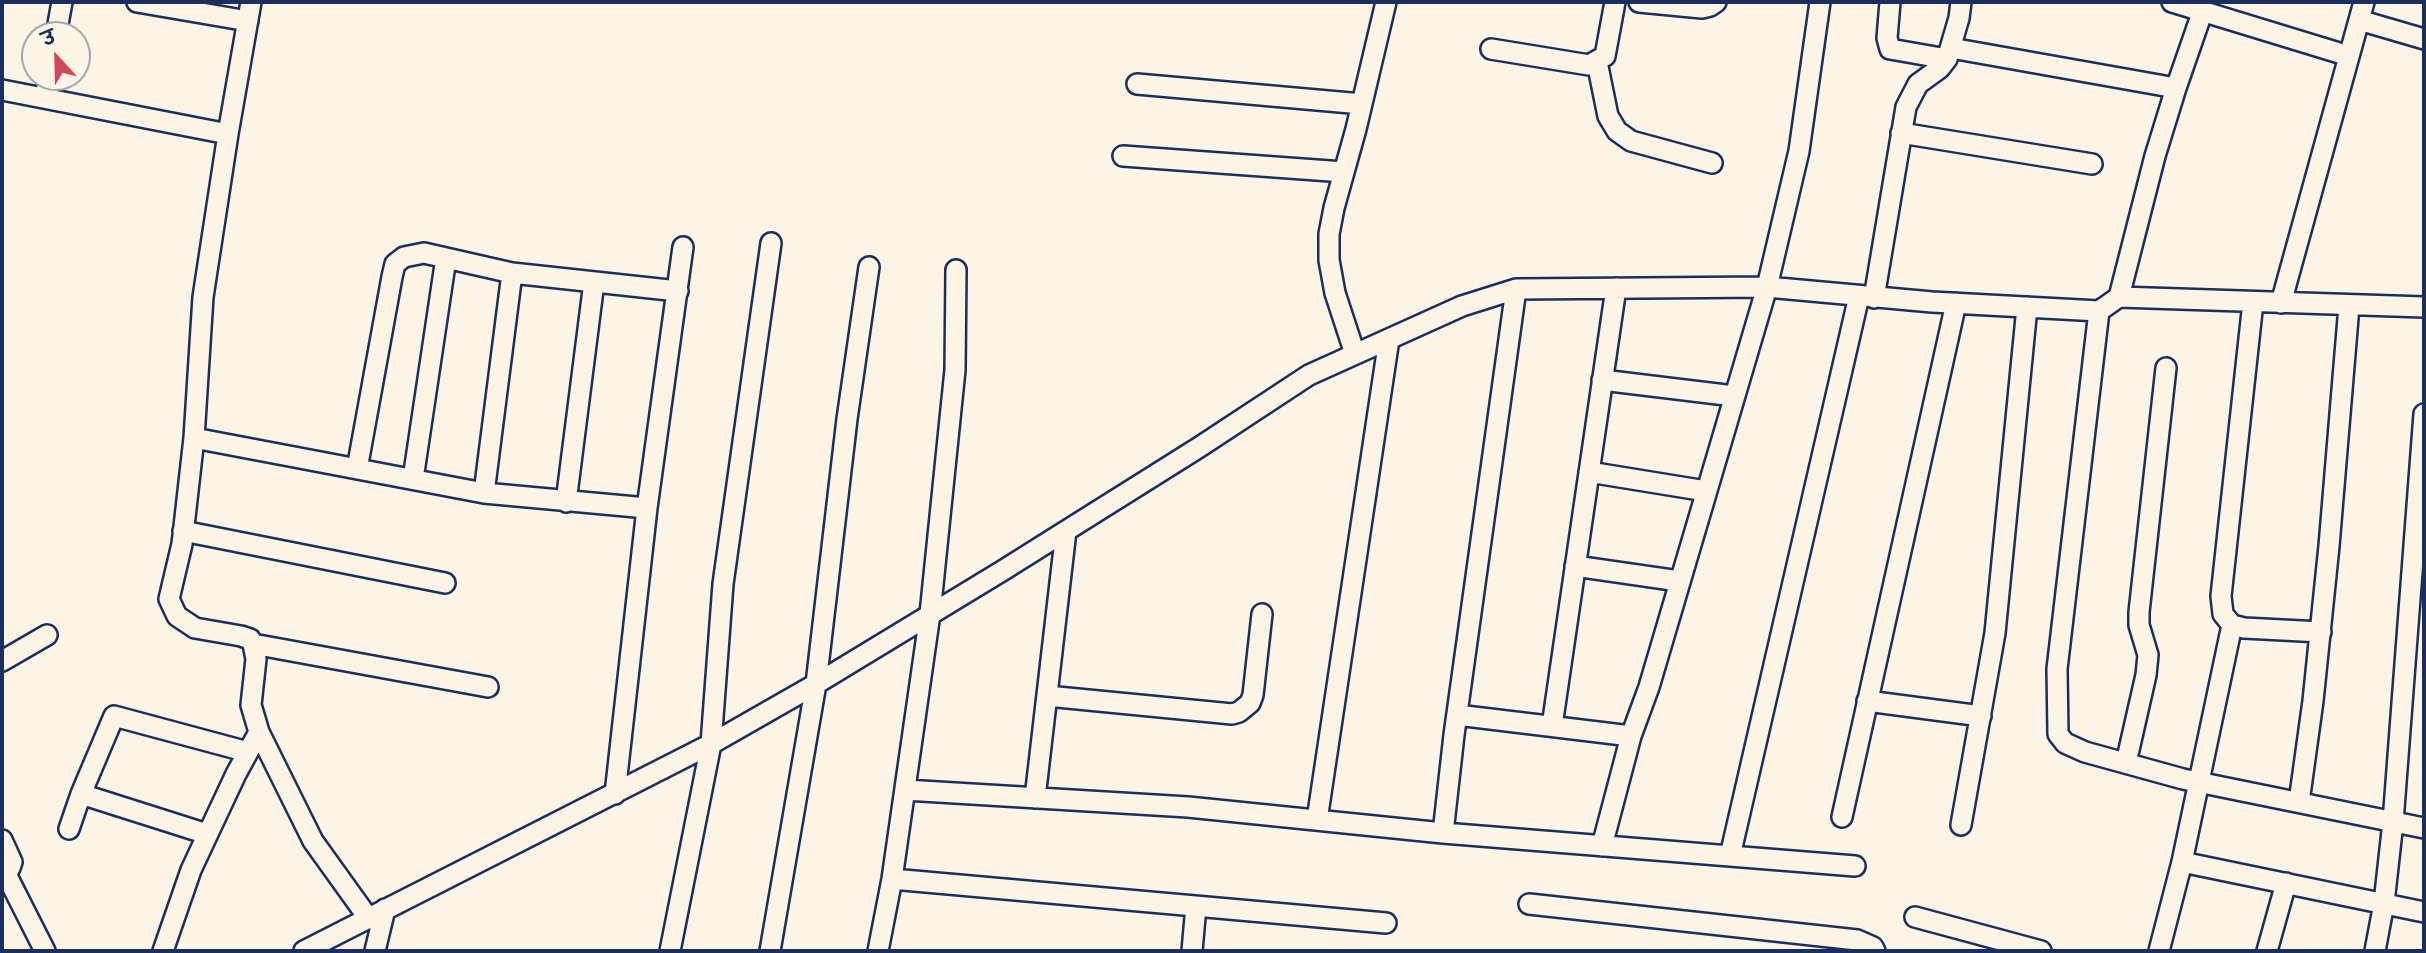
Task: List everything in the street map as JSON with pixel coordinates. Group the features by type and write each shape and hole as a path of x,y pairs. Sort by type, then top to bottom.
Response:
{"street":[{"path":"59,21 62,2"},
{"path":"137,2 250,11 203,297 194,438 183,531 169,600 177,616 195,628 242,636 250,639 253,644 256,659 251,705 259,732 313,841 377,914 375,951"},
{"path":"1355,355 1335,293 1329,260 1329,234 1386,2"},
{"path":"1491,49 1589,65 1597,62 1605,56 1615,2"},
{"path":"1639,2 1702,8 1716,2"},
{"path":"1602,846 1631,736 1649,687 1767,287 1799,151 1820,2"},
{"path":"1890,2 1887,38 1890,49 1949,53 2176,88"},
{"path":"1730,856 1866,297 1906,107 1918,84 1940,68 1949,53 1961,2"},
{"path":"2172,2 2349,56"},
{"path":"2281,303 2362,11 2424,39"},
{"path":"2119,297 2155,156 2202,13"},
{"path":"1597,62 1608,116 1617,131 1631,141 1712,163"},
{"path":"1137,84 1362,104"},
{"path":"2,90 228,134"},
{"path":"45,99 46,91"},
{"path":"1901,133 2092,164"},
{"path":"1123,156 1344,172"},
{"path":"670,951 711,744 723,584 771,243"},
{"path":"615,794 647,508 683,247"},
{"path":"357,468 395,264 404,257 424,253 512,272 678,291"},
{"path":"413,479 446,258"},
{"path":"769,951 816,684 847,419 869,267"},
{"path":"878,951 905,790 930,614 955,370 956,270"},
{"path":"484,493 512,272"},
{"path":"566,502 594,282"},
{"path":"304,951 711,744 816,684 1066,531 1309,375 1462,306 1516,289 1767,287 1866,297 2099,311 2119,297 2424,307"},
{"path":"1552,726 1616,288"},
{"path":"1443,833 1516,289"},
{"path":"2253,302 2221,596 2223,614 2232,625 2321,632"},
{"path":"1842,817 1956,303"},
{"path":"2299,802 2321,632 2349,306"},
{"path":"1961,825 1995,633 2027,307"},
{"path":"2099,311 2057,668 2057,734 2066,743 2085,752 2198,782 2424,828"},
{"path":"1317,820 1389,339"},
{"path":"2126,763 2147,675 2148,655 2139,625 2139,612 2166,368"},
{"path":"1602,380 1734,396"},
{"path":"2375,951 2384,903 2393,821 2424,414"},
{"path":"194,438 484,493 647,508"},
{"path":"1589,472 1706,491"},
{"path":"183,531 445,583"},
{"path":"1035,798 1066,531"},
{"path":"1575,566 1679,582"},
{"path":"1046,696 1232,714 1239,712 1250,703 1253,695 1262,614"},
{"path":"2159,951 2182,862 2232,625"},
{"path":"2,661 47,635"},
{"path":"253,644 488,687"},
{"path":"1867,701 1981,716"},
{"path":"1457,715 1631,736"},
{"path":"69,829 114,716 248,752"},
{"path":"163,951 191,870 259,732"},
{"path":"905,790 1188,807 1443,833 1855,866"},
{"path":"81,794 208,834"},
{"path":"2,840 12,858 11,865 3,873 45,951"},
{"path":"2182,862 2424,912"},
{"path":"891,879 1386,923"},
{"path":"2267,951 2286,883"},
{"path":"1529,904 1857,940 1873,947 1875,951"},
{"path":"1192,951 1196,906"},
{"path":"1915,917 2041,951"}]}
